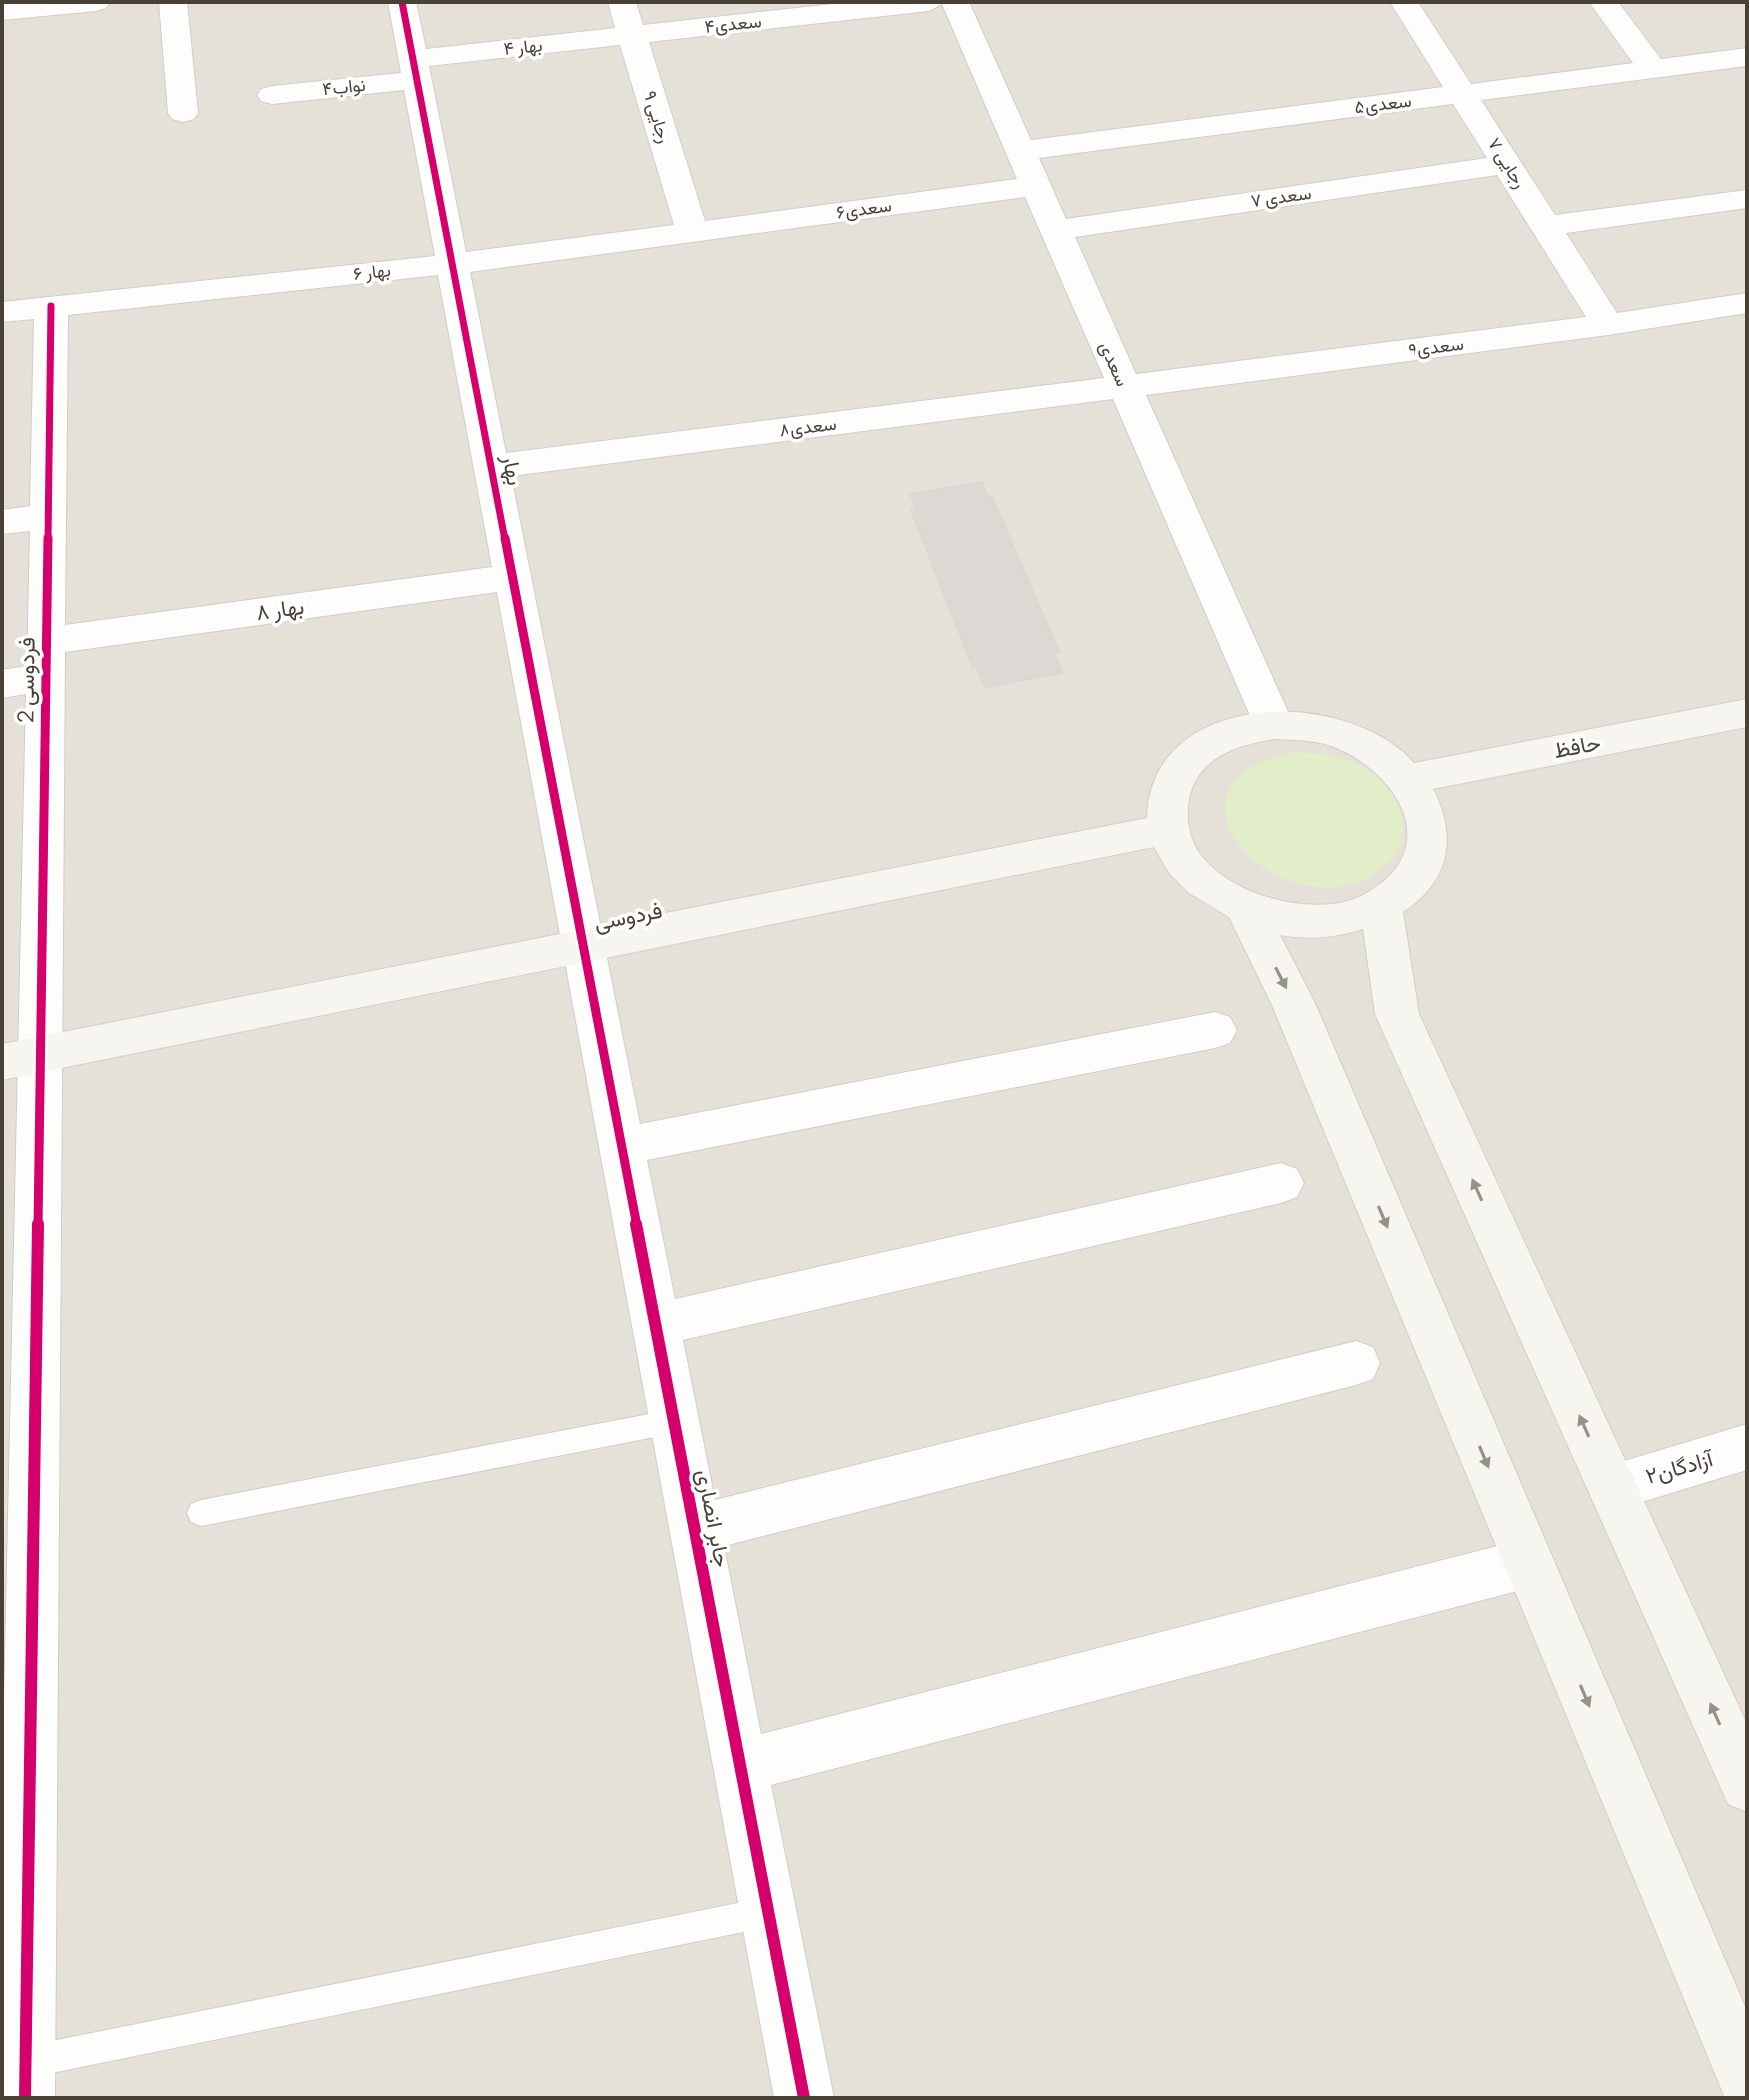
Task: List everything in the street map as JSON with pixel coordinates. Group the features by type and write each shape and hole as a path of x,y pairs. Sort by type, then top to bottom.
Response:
{"street":[{"path":"2,11 96,2"},
{"path":"173,2 183,113"},
{"name":"بهار","path":"402,2 584,945"},
{"name":"رجایی ۹","path":"622,2 692,231"},
{"name":"سعدی۴","path":"632,35 929,2"},
{"name":"سعدی","path":"955,2 1274,725"},
{"name":"رجایی ۷","path":"1404,2 1608,325"},
{"path":"1603,2 1654,70"},
{"name":"بهار ۴","path":"415,69 632,35"},
{"name":"سعدی۵","path":"1020,151 1747,57"},
{"name":"نواب۴","path":"272,95 415,69"},
{"name":"سعدی ۷","path":"1054,230 1507,164"},
{"name":"سعدی۶","path":"692,231 1035,186"},
{"path":"1546,226 1747,199"},
{"name":"بهار ۶","path":"2,312 453,264 692,231"},
{"name":"سعدی۹","path":"1124,387 1608,325 1747,303"},
{"name":"فردوسی 2","path":"18,2076 21,1058 46,658 51,306"},
{"name":"سعدی۸","path":"492,467 1124,387"},
{"path":"2,522 48,516"},
{"name":"بهار ۸","path":"2,684 46,658 513,577"},
{"name":"حافظ","path":"1408,779 1747,713"},
{"path":"1274,725 1312,727 1350,738 1382,756 1408,779 1424,806 1429,835 1424,862 1408,887 1381,906 1350,918 1316,922 1280,919 1246,909 1209,887 1182,860 1168,829 1167,797 1180,769 1203,746 1236,731 1274,725"},
{"name":"فردوسی","path":"21,1058 1168,829"},
{"path":"1381,906 1397,1014 1747,1785"},
{"path":"1246,909 1293,1003 1747,2081"},
{"name":"جابر انصاری","path":"584,945 804,2098"},
{"path":"623,1146 1215,1030"},
{"path":"656,1325 1281,1183"},
{"path":"696,1529 1356,1363"},
{"name":"آزادگان۲","path":"1612,1487 1747,1447"},
{"path":"741,1766 1529,1563"}],"lane":[{"path":"201,1513 675,1421"},
{"path":"18,2076 768,1912"}],"shaded area":[{"path":"2,2 1747,2 1747,2098 2,2098"}],"green space":[{"path":"1294,752 1347,760 1364,768 1391,794 1400,809 1404,825 1402,841 1394,857 1379,871 1342,886 1304,885 1270,871 1242,849 1227,821 1228,794 1248,769"}],"building":[{"path":"982,482 988,497 992,497 1059,652 1054,653 1062,673 985,687 977,667 973,668 911,510 916,509 910,494"}],"cycle path":[{"path":"402,2 804,2098"},
{"path":"25,2098 51,306"}]}
